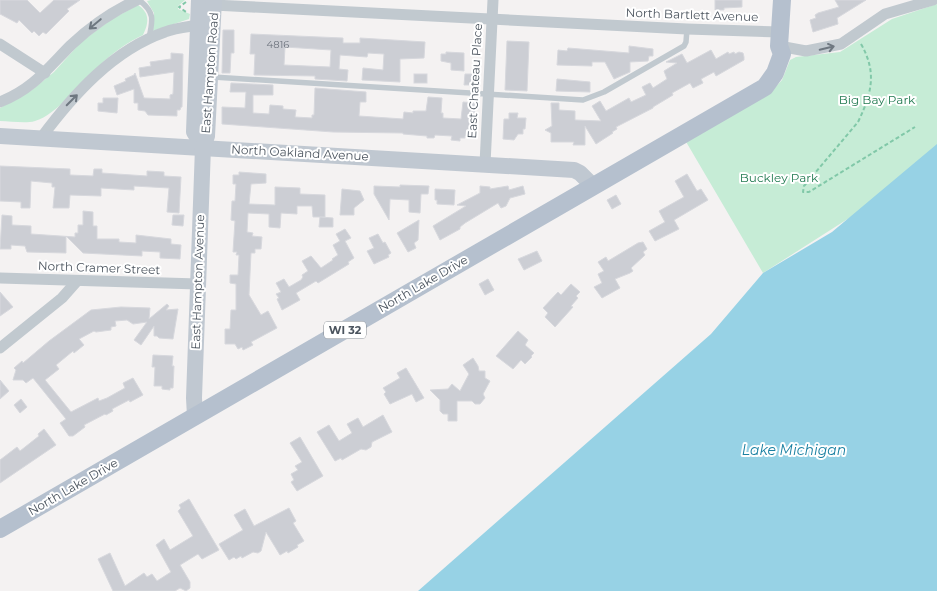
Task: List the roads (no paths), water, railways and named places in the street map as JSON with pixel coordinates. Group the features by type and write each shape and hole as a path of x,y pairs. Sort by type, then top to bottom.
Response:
{"main road":[{"name":"WI 32","path":"779,39 782,0"},
{"name":"East Hampton Road","path":"202,147 207,136 211,77 205,7"},
{"name":"East Hampton Road","path":"202,147 194,132 205,7"},
{"name":"North Lake Drive","path":"0,530 765,87 775,73 782,54 779,39"},
{"name":"North Oakland Avenue","path":"0,136 574,170 580,173 593,186"},
{"name":"East Hampton Avenue","path":"196,416 194,398 202,147"}],"street":[{"path":"0,102 22,92 45,73 70,45 98,20 138,0"},
{"name":"East Chateau Place","path":"485,164 493,0"},
{"name":"North Bartlett Avenue","path":"41,138 62,110 120,54 166,31 205,7 687,29 779,39 806,51 841,44 857,35 872,21 885,14 934,0"},
{"path":"0,44 45,73"},
{"name":"North Cramer Street","path":"0,278 198,284"},
{"path":"0,348 62,298 77,281"}],"lane":[{"path":"138,0 148,6 152,16 153,23 149,38"},
{"path":"211,77 582,100 604,92 684,46 687,29"}],"water":[{"name":"Lake Michigan","path":"937,144 937,591 418,591 711,334 763,273 832,232"}],"park label":[{"name":"Big Bay Park","path":"877,100"},
{"name":"Buckley Park","path":"779,178"}]}
